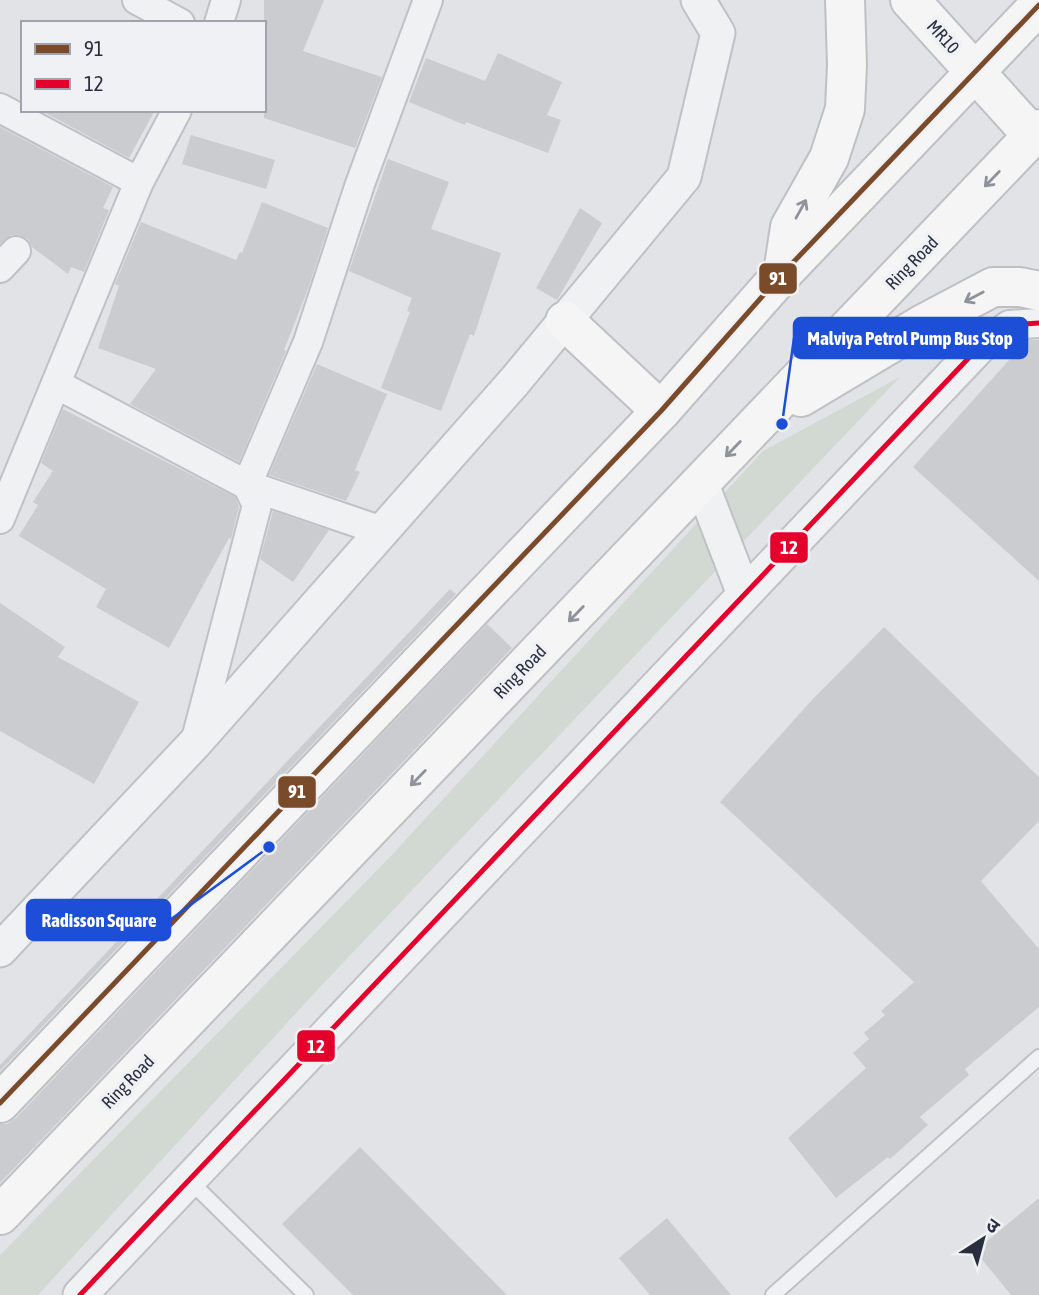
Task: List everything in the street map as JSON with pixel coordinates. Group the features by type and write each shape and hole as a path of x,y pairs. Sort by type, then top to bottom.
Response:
{"main road":[{"path":"783,274 790,227 829,159 845,109 845,0"},
{"name":"MR10","path":"910,0 975,72 1036,133"},
{"path":"0,1103 661,411 783,274 1033,9"},
{"name":"Ring Road","path":"0,1215 1036,133"},
{"path":"760,421 923,324 993,287 1020,287 1039,291"},
{"path":"565,321 661,411"}],"street":[{"path":"137,0 176,21"},
{"path":"220,21 226,0"},
{"path":"195,743 257,505 247,485 308,342 360,184 428,0"},
{"path":"0,950 195,743 514,382 684,177 718,33 698,0"},
{"path":"0,108 139,182"},
{"path":"0,519 139,182 176,112"},
{"path":"80,1295 980,346 1009,325 1039,323"},
{"path":"56,384 247,485 382,531"},
{"path":"701,482 744,594"}],"lane":[{"path":"773,1295 1039,1057"},
{"path":"189,1180 306,1295"}],"shaded area":[{"path":"900,377 319,988 38,1295 0,1295 0,1255 390,857 763,451"}],"building":[{"path":"264,0 324,0 303,51 382,77 355,148 264,118"},
{"path":"498,53 562,82 547,115 561,120 548,153 466,122 465,125 409,102 426,58 485,81"},
{"path":"44,112 154,112 129,158"},
{"path":"0,127 113,187 103,208 109,210 84,272 71,267 68,274 20,235 11,235 0,244"},
{"path":"191,135 275,160 266,189 182,164"},
{"path":"388,159 449,182 431,229 501,253 474,336 470,334 441,411 381,388 410,312 407,311 412,298 349,271"},
{"path":"262,202 328,228 284,350 286,351 239,462 130,404 156,369 98,348 119,286 115,284 141,222 236,260 240,252 242,253"},
{"path":"580,208 602,223 557,300 536,288"},
{"path":"1027,340 1039,340 1039,581 913,467"},
{"path":"317,364 387,394 355,470 360,472 346,501 269,475"},
{"path":"63,409 235,497 239,507 231,539 229,538 169,648 96,607 106,589 19,536 38,505 33,502 53,471 41,463"},
{"path":"273,511 329,530 293,582 260,559"},
{"path":"450,589 456,594 0,1071 0,1065"},
{"path":"0,603 65,647 58,657 139,702 94,784 0,731"},
{"path":"487,624 512,648 0,1183 0,1124 7,1124 16,1118"},
{"path":"884,627 1039,777 1039,821 981,881 1039,949 1039,1007 965,1069 969,1075 920,1117 928,1125 890,1159 888,1157 836,1198 788,1138 866,1068 853,1053 869,1039 864,1033 885,1015 881,1011 914,982 720,802 812,700"},
{"path":"360,1147 507,1295 353,1295 282,1224"},
{"path":"1039,1198 1039,1295 1011,1295 975,1251"},
{"path":"667,1218 731,1295 650,1295 619,1258"}],"transit line":[{"name":"91","path":"0,1103 661,411 783,273 1039,5"},
{"name":"12","path":"80,1295 980,346 1009,325 1039,323"}],"place":[{"name":"Malviya Petrol Pump Bus Stop","path":"782,424"},
{"name":"Radisson Square","path":"269,847"}]}
